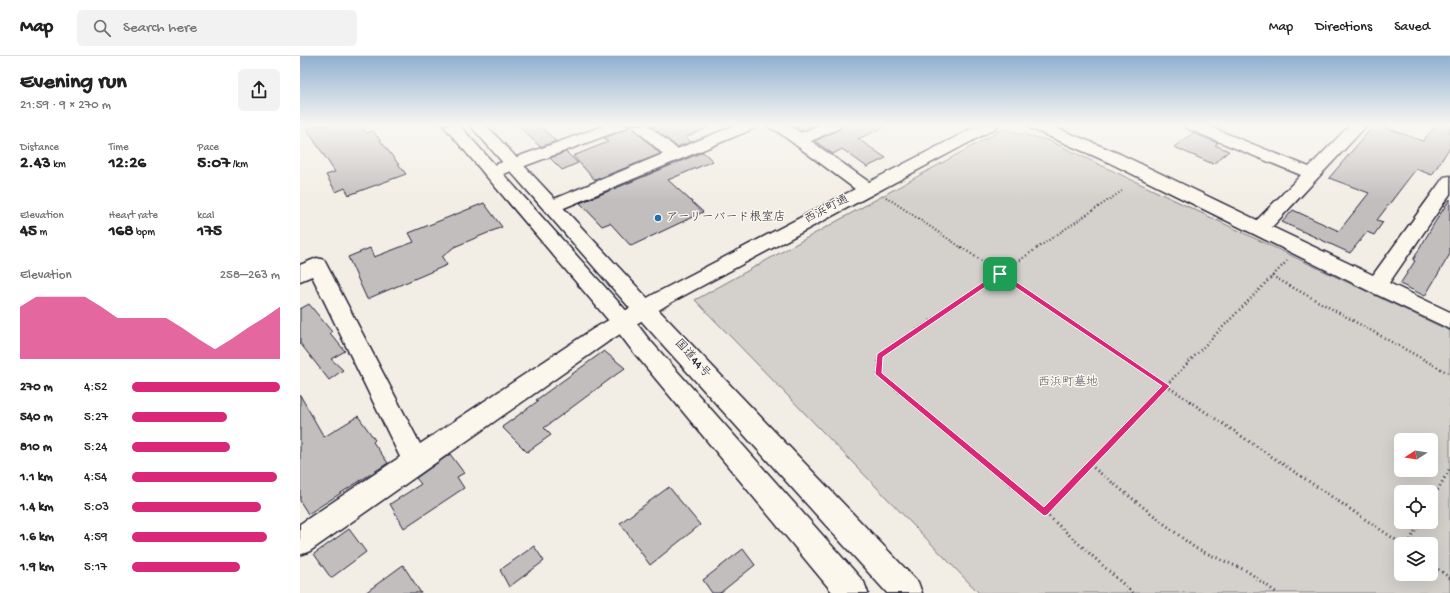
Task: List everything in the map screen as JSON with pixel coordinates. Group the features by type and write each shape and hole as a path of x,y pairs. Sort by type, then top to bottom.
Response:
{"main road":[{"path":"473,150 623,322 639,343 854,593"},
{"name":"国道44号","path":"503,150 644,309 907,593"},
{"path":"492,172 553,150"},
{"path":"668,150 674,155"},
{"path":"552,206 686,150"},
{"path":"814,150 869,188"},
{"name":"西浜町通","path":"300,541 601,335 644,309 869,188 933,150"},
{"path":"1095,150 1260,228 1376,286 1450,320"},
{"path":"1253,150 1312,174"},
{"path":"1260,228 1335,150"},
{"path":"1376,286 1450,181"},
{"path":"300,274 317,265 416,462"}],"path":[{"path":"869,188 1000,274 1394,539"},
{"path":"1122,191 880,356 878,374 1044,512 1133,593"},
{"path":"1044,512 1300,248"},
{"path":"1272,276 1450,374"},
{"path":"1090,465 1195,548 1247,572 1277,593"},
{"path":"1438,489 1450,468"},
{"path":"1438,569 1450,578"}],"green space":[{"name":"西浜町墓地","path":"965,150 1069,150 1450,331 1450,593 979,593 695,300"}],"building":[{"path":"321,150 388,150 406,174 349,195 345,188 336,192 326,175 335,172"},
{"path":"588,150 656,150 660,154 595,180 573,156"},
{"path":"828,150 840,150 833,154"},
{"path":"843,150 874,150 886,158 867,167"},
{"path":"1181,150 1229,151 1213,164"},
{"path":"1353,150 1448,150 1432,175 1416,169 1377,220 1383,222 1374,235 1367,232 1350,253 1282,222 1293,210 1339,231 1369,193 1329,178"},
{"path":"566,152 578,163 562,170 550,158"},
{"path":"703,152 713,161 668,180 703,212 631,246 610,223 602,226 580,203"},
{"path":"1450,199 1450,254 1425,296 1400,284 1415,261 1413,260 1435,222"},
{"path":"484,203 502,227 454,247 442,257 447,265 367,299 348,257 370,248 374,257 414,242 409,233"},
{"path":"309,304 332,332 330,333 345,351 331,359 343,370 329,380 300,343 300,309"},
{"path":"604,351 625,368 544,428 551,435 527,452 502,427 538,401 536,400"},
{"path":"300,395 324,437 358,416 375,440 373,442 388,463 308,514 300,501"},
{"path":"450,454 464,473 457,477 464,488 404,528 390,504 421,484 416,478"},
{"path":"669,487 700,525 650,565 620,523"},
{"path":"349,529 366,552 331,578 314,554"},
{"path":"534,546 544,561 509,587 500,570"},
{"path":"743,549 755,565 720,593 712,593 703,580"},
{"path":"403,565 421,593 365,593"}],"place":[{"name":"アーリーバード根室店","path":"658,218"}],"route":[{"path":"1000,274 1167,386 1044,512 878,374 880,356 1000,274"}]}
